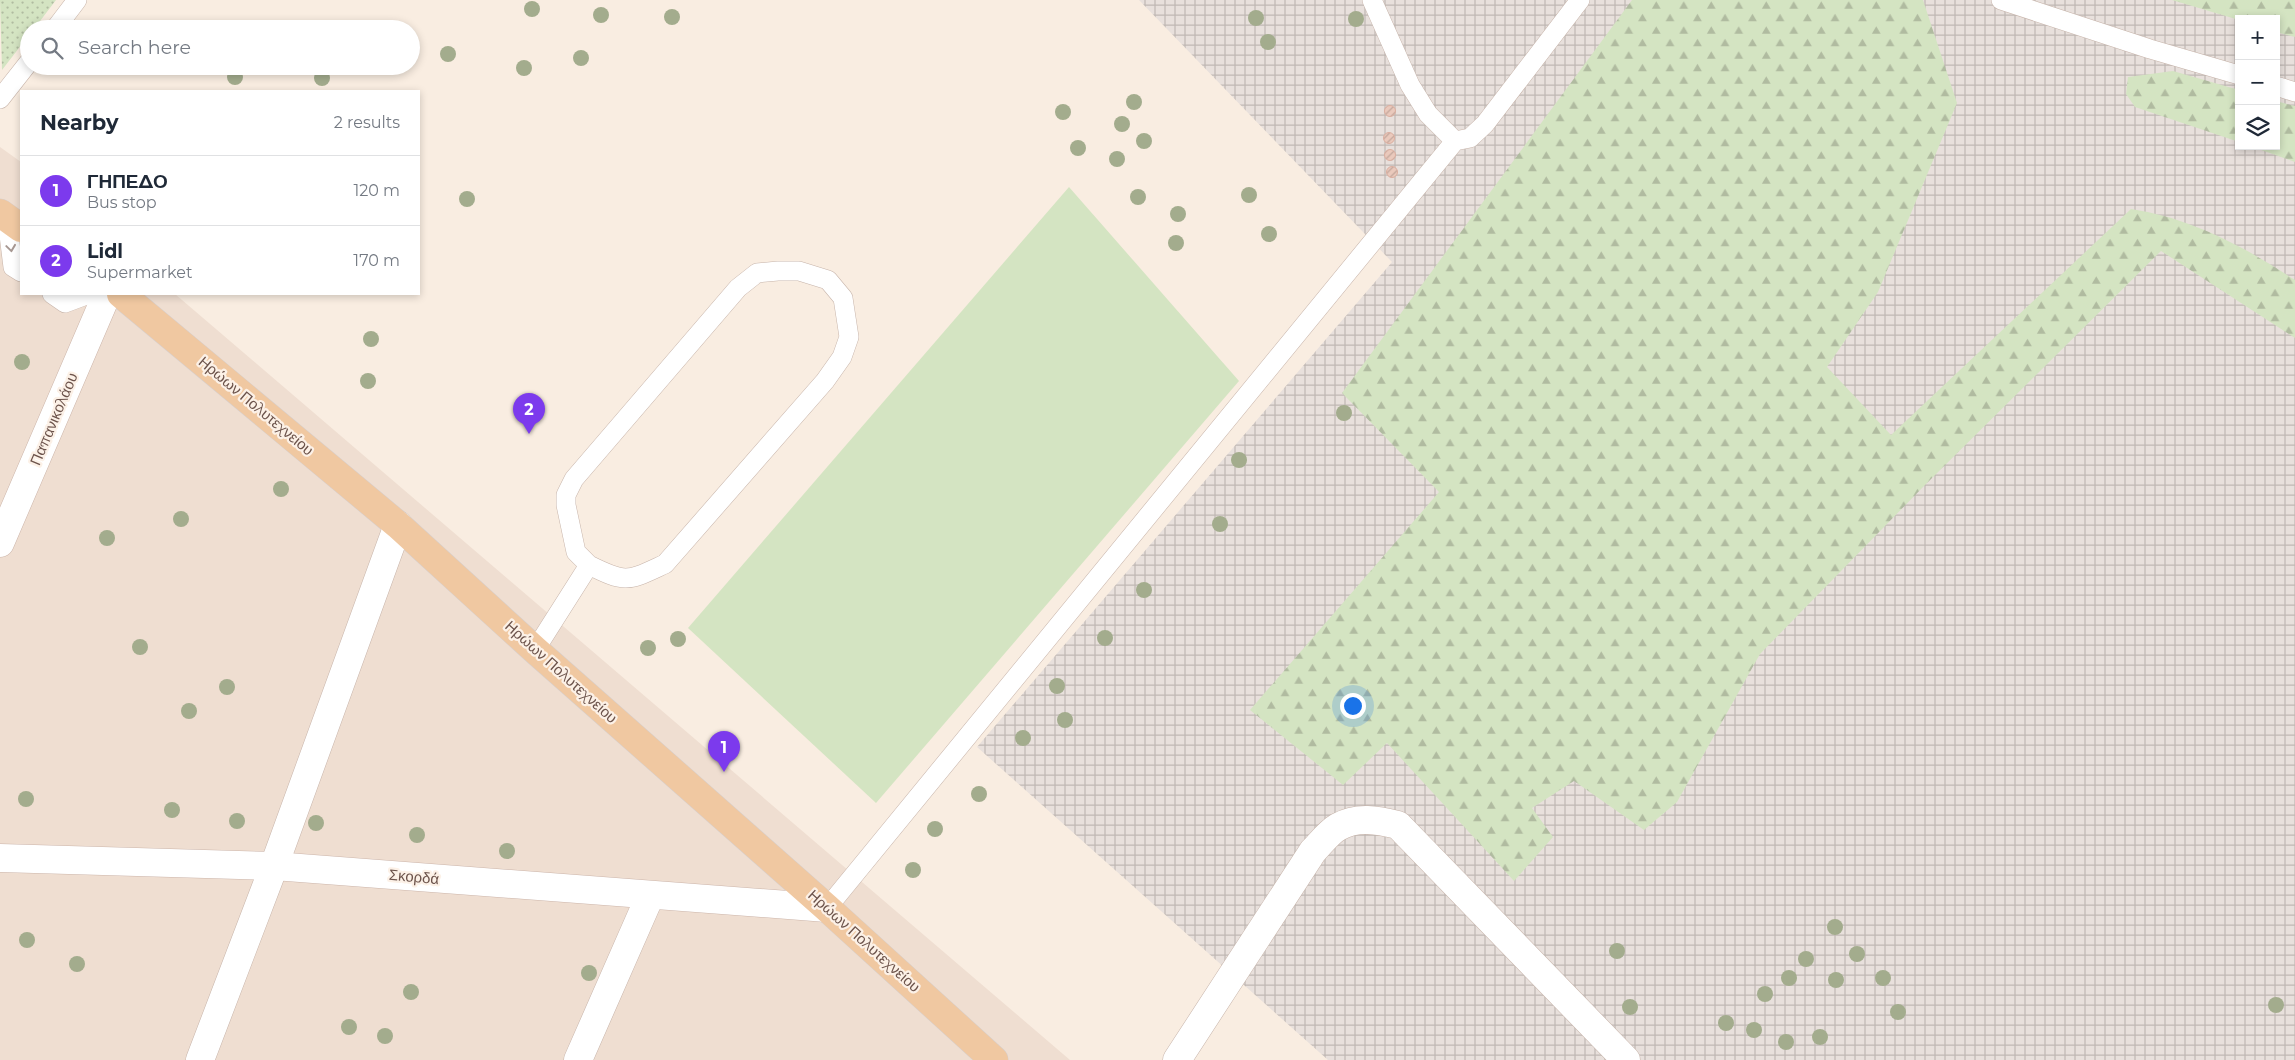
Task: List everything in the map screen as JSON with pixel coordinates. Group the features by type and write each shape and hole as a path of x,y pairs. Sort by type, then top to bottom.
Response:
{"main road":[{"name":"Ηρώων Πολυτεχνείου","path":"121,295 398,525 535,650 827,908 994,1060"}],"street":[{"name":"Παπανικολάου","path":"0,543 107,295"},
{"path":"200,1060 274,866 398,525"},
{"path":"1177,1060 1312,851 1337,827 1359,820 1378,820 1398,825 1626,1060"},
{"name":"Σκορδά","path":"0,858 274,866 827,908"},
{"path":"578,1060 650,896"}],"lane":[{"path":"62,20 77,0"},
{"path":"1372,0 1410,85 1428,114 1455,141"},
{"path":"827,908 1455,141 1470,138 1485,124 1580,0"},
{"path":"2001,0 2150,49 2235,74"},
{"path":"0,99 20,73"},
{"path":"2280,87 2295,92"},
{"path":"9,220 13,267 20,271"},
{"path":"799,271 828,280 843,298 849,337 842,356 825,381 665,564 629,580 607,574 589,565 576,552 566,506 566,495 574,479 738,288 757,273 799,271"},
{"path":"53,295 65,303 86,295"},
{"path":"535,650 589,565"}],"shaded area":[{"path":"1139,0 2295,0 2295,1060 1328,1060 977,747 1392,262"},
{"path":"0,147 20,161 20,295 176,295 1070,1060 0,1060"}],"green space":[{"path":"0,0 56,0 41,20 20,20 20,47 2,70"},
{"path":"1632,0 1923,0 1957,103 1878,292 1827,367 1891,435 2131,209 2175,219 2217,236 2257,256 2295,280 2295,338 2161,251 1926,484 1760,654 1677,802 1644,830 1574,781 1532,808 1553,837 1514,881 1387,743 1343,785 1250,710 1439,492 1342,393"},
{"path":"2172,0 2295,0 2295,37 2280,33 2280,15 2235,15 2235,19"},
{"path":"2173,71 2235,89 2235,141 2135,107 2126,94 2128,77"},
{"path":"2280,102 2295,106 2295,162 2261,150 2280,150"},
{"path":"1069,187 1239,381 876,803 688,628"}],"building":[{"path":"1388,106 1392,106 1395,111 1394,115 1388,116 1385,113 1385,109"},
{"path":"1387,133 1391,133 1394,138 1393,142 1387,143 1384,140 1384,136"},
{"path":"1388,150 1392,150 1395,155 1394,159 1388,160 1385,157 1385,153"},
{"path":"1390,167 1394,167 1397,172 1396,176 1390,177 1387,174 1387,170"}],"place":[{"name":"Lidl","path":"529,434"},
{"name":"ΓΗΠΕΔΟ","path":"724,772"}]}
